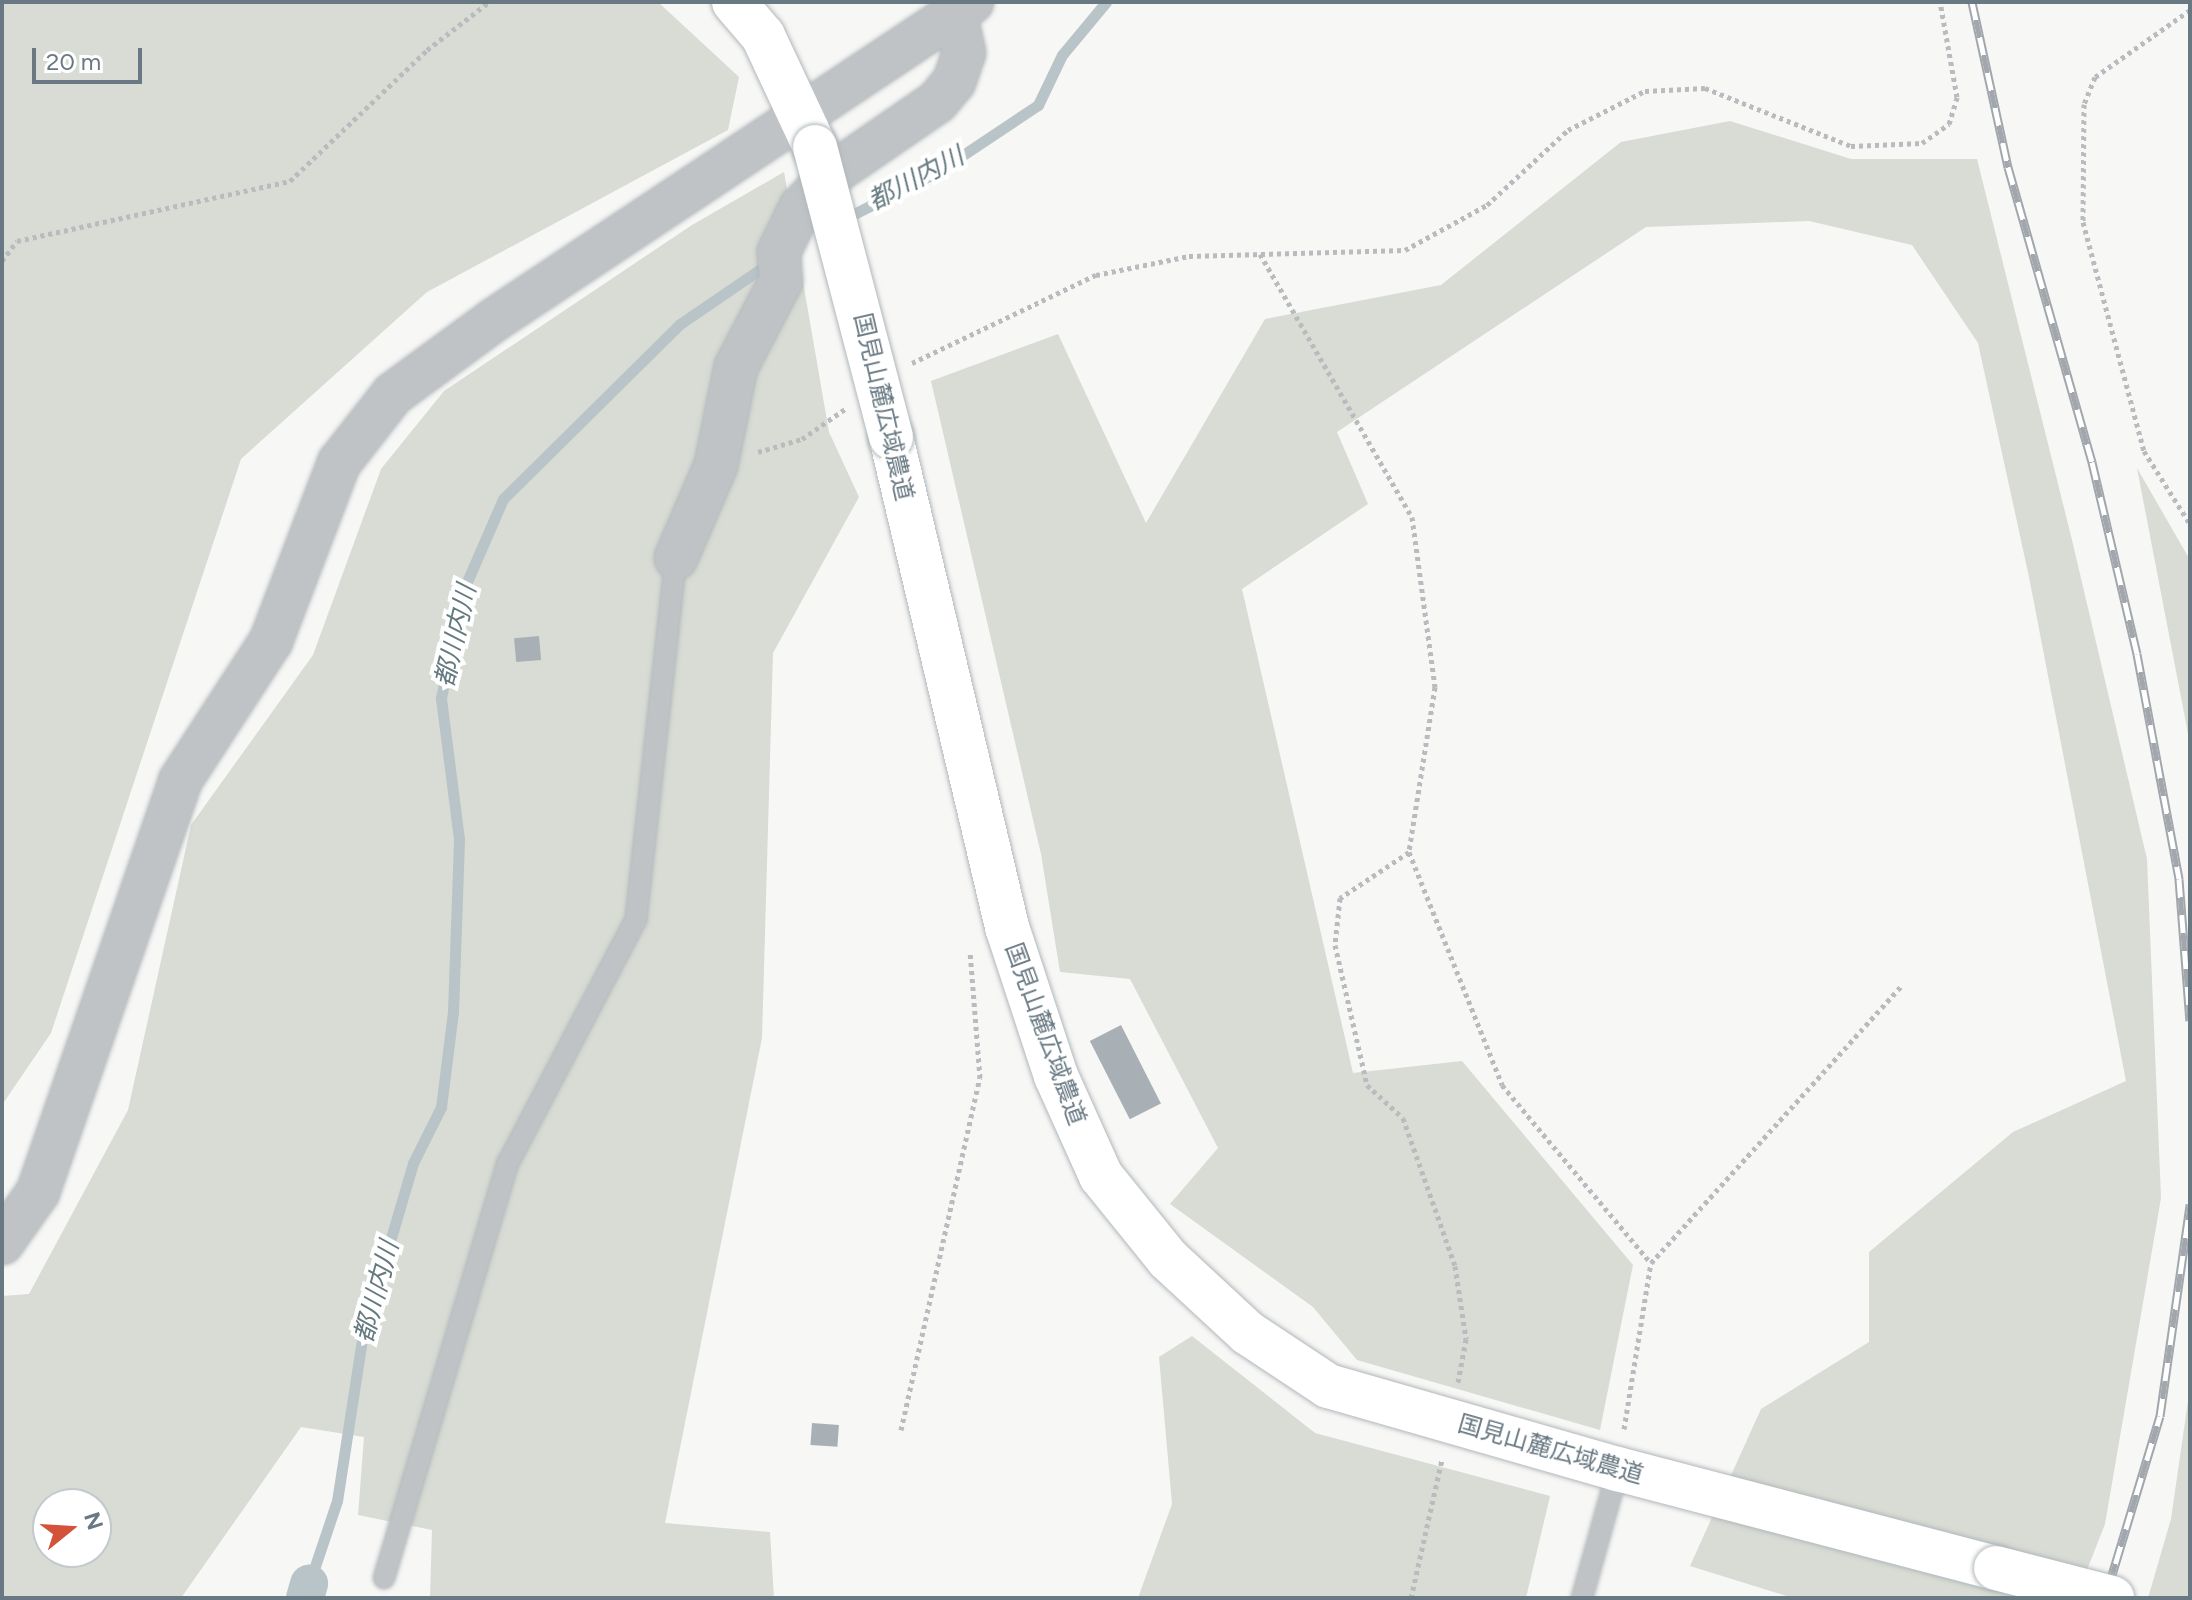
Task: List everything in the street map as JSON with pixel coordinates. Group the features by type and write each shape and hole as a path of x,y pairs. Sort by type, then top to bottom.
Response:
{"street":[{"name":"国見山麓広域農道","path":"734,2 763,36 809,130 891,437 1007,927 1056,1076 1101,1176 1168,1259 1248,1333 1328,1386 1618,1469 2112,1598"},
{"path":"2,1243 38,1192 180,781 271,641 339,463 393,394 809,130 964,8"},
{"path":"676,558 716,465 736,367 780,266 801,207 835,172 937,102 954,82 964,53 964,8"}],"lane":[{"path":"384,1578 508,1163 636,919 676,558"},
{"path":"1582,1598 1618,1469"}],"path":[{"path":"2,261 17,241 290,181 427,50 489,2"},
{"path":"901,371 925,354 1096,275 1189,256 1405,250 1487,205 1568,130 1645,91 1705,88 1851,146 1922,143 1949,124 1957,97 1940,2"},
{"path":"2190,10 2095,77 2084,104 2083,222 2144,451 2190,524"},
{"path":"1260,254 1412,517 1435,687 1409,852 1502,1085 1651,1263"},
{"path":"716,465 802,439 851,405"},
{"path":"1409,852 1340,898 1335,945 1367,1085 1403,1118 1455,1266 1466,1339 1411,1598"},
{"path":"901,1430 980,1078 969,938 1007,927"},
{"path":"1618,1469 1651,1263 1901,986"}],"shaded area":[{"path":"2,2 658,2 739,77 728,130 427,292 241,459 51,1033 2,1105"},
{"path":"1730,121 1851,159 1977,159 2072,540 2147,859 2161,1198 2105,1524 2076,1598 1793,1598 1690,1566 1761,1409 1869,1342 1869,1252 2013,1132 2126,1081 2029,577 1978,343 1912,245 1809,221 1646,227 1337,432 1368,504 1242,589 1353,1073 1462,1061 1633,1265 1600,1430 1357,1360 1313,1307 1170,1204 1218,1148 1130,979 1060,972 1041,854 931,381 1058,334 1146,523 1265,319 1441,285 1621,142"},
{"path":"784,172 829,432 859,497 773,653 762,1038 665,1523 770,1532 774,1598 430,1598 432,1530 358,1515 364,1437 301,1427 181,1598 2,1598 2,1296 29,1294 128,1110 191,825 313,655 381,469 444,391 692,225"},
{"path":"2137,468 2190,560 2190,744"},
{"path":"1192,1336 1315,1433 1550,1496 1526,1598 1138,1598 1172,1504 1159,1357"},
{"path":"2190,1387 2190,1598 2148,1598 2171,1519"}],"building":[{"path":"539,636 541,660 516,662 514,638"},
{"path":"1121,1025 1161,1103 1130,1119 1090,1041"},
{"path":"812,1423 839,1425 837,1447 810,1445"}],"waterway":[{"name":"都川内川","path":"842,220 939,171 1038,105 1062,55 1106,2"},
{"name":"都川内川","path":"309,1584 337,1501 363,1333 413,1163 441,1107 453,1012 459,839 441,698 463,591 503,499 680,324 772,261"},
{"name":"都川内川","path":"305,1598 309,1584"}],"railway":[{"path":"1972,2 2008,167 2092,462 2137,654 2179,879 2190,1021"},
{"path":"2105,1598 2160,1416 2190,1204"}]}
